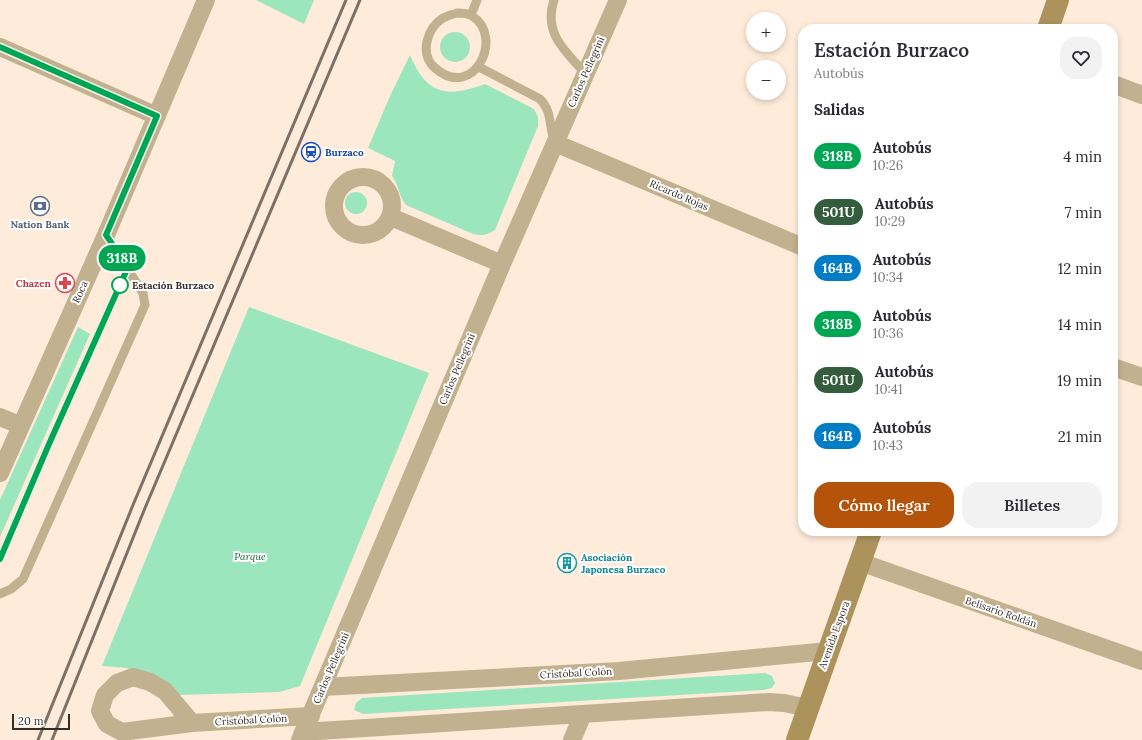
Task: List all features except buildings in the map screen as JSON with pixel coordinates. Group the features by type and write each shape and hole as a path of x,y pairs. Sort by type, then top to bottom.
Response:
{"main road":[{"path":"1050,24 1058,0"},
{"name":"Avenida Espora","path":"797,740 869,536"}],"street":[{"name":"Roca","path":"0,474 20,425 106,235 206,0"},
{"name":"Carlos Pellegrini","path":"302,736 502,264 618,0"},
{"path":"0,47 157,116"},
{"path":"1118,86 1142,95"},
{"name":"Ricardo Rojas","path":"555,142 798,245"},
{"path":"391,217 502,264"},
{"path":"1118,369 1142,377"},
{"path":"0,417 20,425"},
{"name":"Belisario Roldán","path":"860,562 1142,661"},
{"name":"Cristóbal Colón","path":"323,687 619,671 828,651"},
{"name":"Cristóbal Colón","path":"192,723 165,691 150,682 133,677 117,683 105,695 100,711 106,724 122,732 192,723 310,716"},
{"path":"302,736 583,714 769,702 784,703 808,708"},
{"path":"572,740 583,714"}],"lane":[{"path":"471,14 477,0"},
{"path":"554,0 551,16 554,34 562,48 585,73"},
{"path":"457,13 471,14 478,20 485,35 484,56 480,66 472,74 460,78 446,76 433,67 426,54 426,41 432,30 443,18 457,13"},
{"path":"480,66 540,99 546,106 550,116 551,132 555,142"},
{"path":"0,594 11,589 23,579 145,305 143,292 106,235"},
{"path":"0,559 49,444 128,267"}],"green space":[{"path":"256,0 314,0 304,24"},
{"path":"455,32 466,36 470,47 466,58 455,62 444,58 440,47 444,36"},
{"path":"410,55 423,78 439,90 449,92 459,91 485,84 534,109 538,117 538,126 495,230 489,233 484,235 473,234 406,205 392,176 395,161 368,148 390,96"},
{"path":"356,192 364,195 367,203 364,211 356,214 348,211 345,203 348,195"},
{"name":"Parque","path":"249,307 429,373 300,686 279,692 178,695 154,677 127,668 102,666"},
{"path":"78,327 90,334 0,537 0,500"},
{"path":"765,673 772,676 775,683 772,688 763,690 363,714 354,710 356,703 362,698"}],"railway":[{"path":"38,740 133,505 346,0"},
{"path":"52,740 145,508 360,0"}],"bus line":[{"name":"318B","path":"0,47 157,116 106,235 128,267 49,444 0,559"}],"place":[{"name":"Burzaco","path":"311,152"},
{"name":"Nation Bank","path":"40,206"},
{"name":"Chazen","path":"65,283"},
{"name":"Estación Burzaco","path":"120,285"},
{"name":"Asociación Japonesa Burzaco","path":"567,563"}]}
